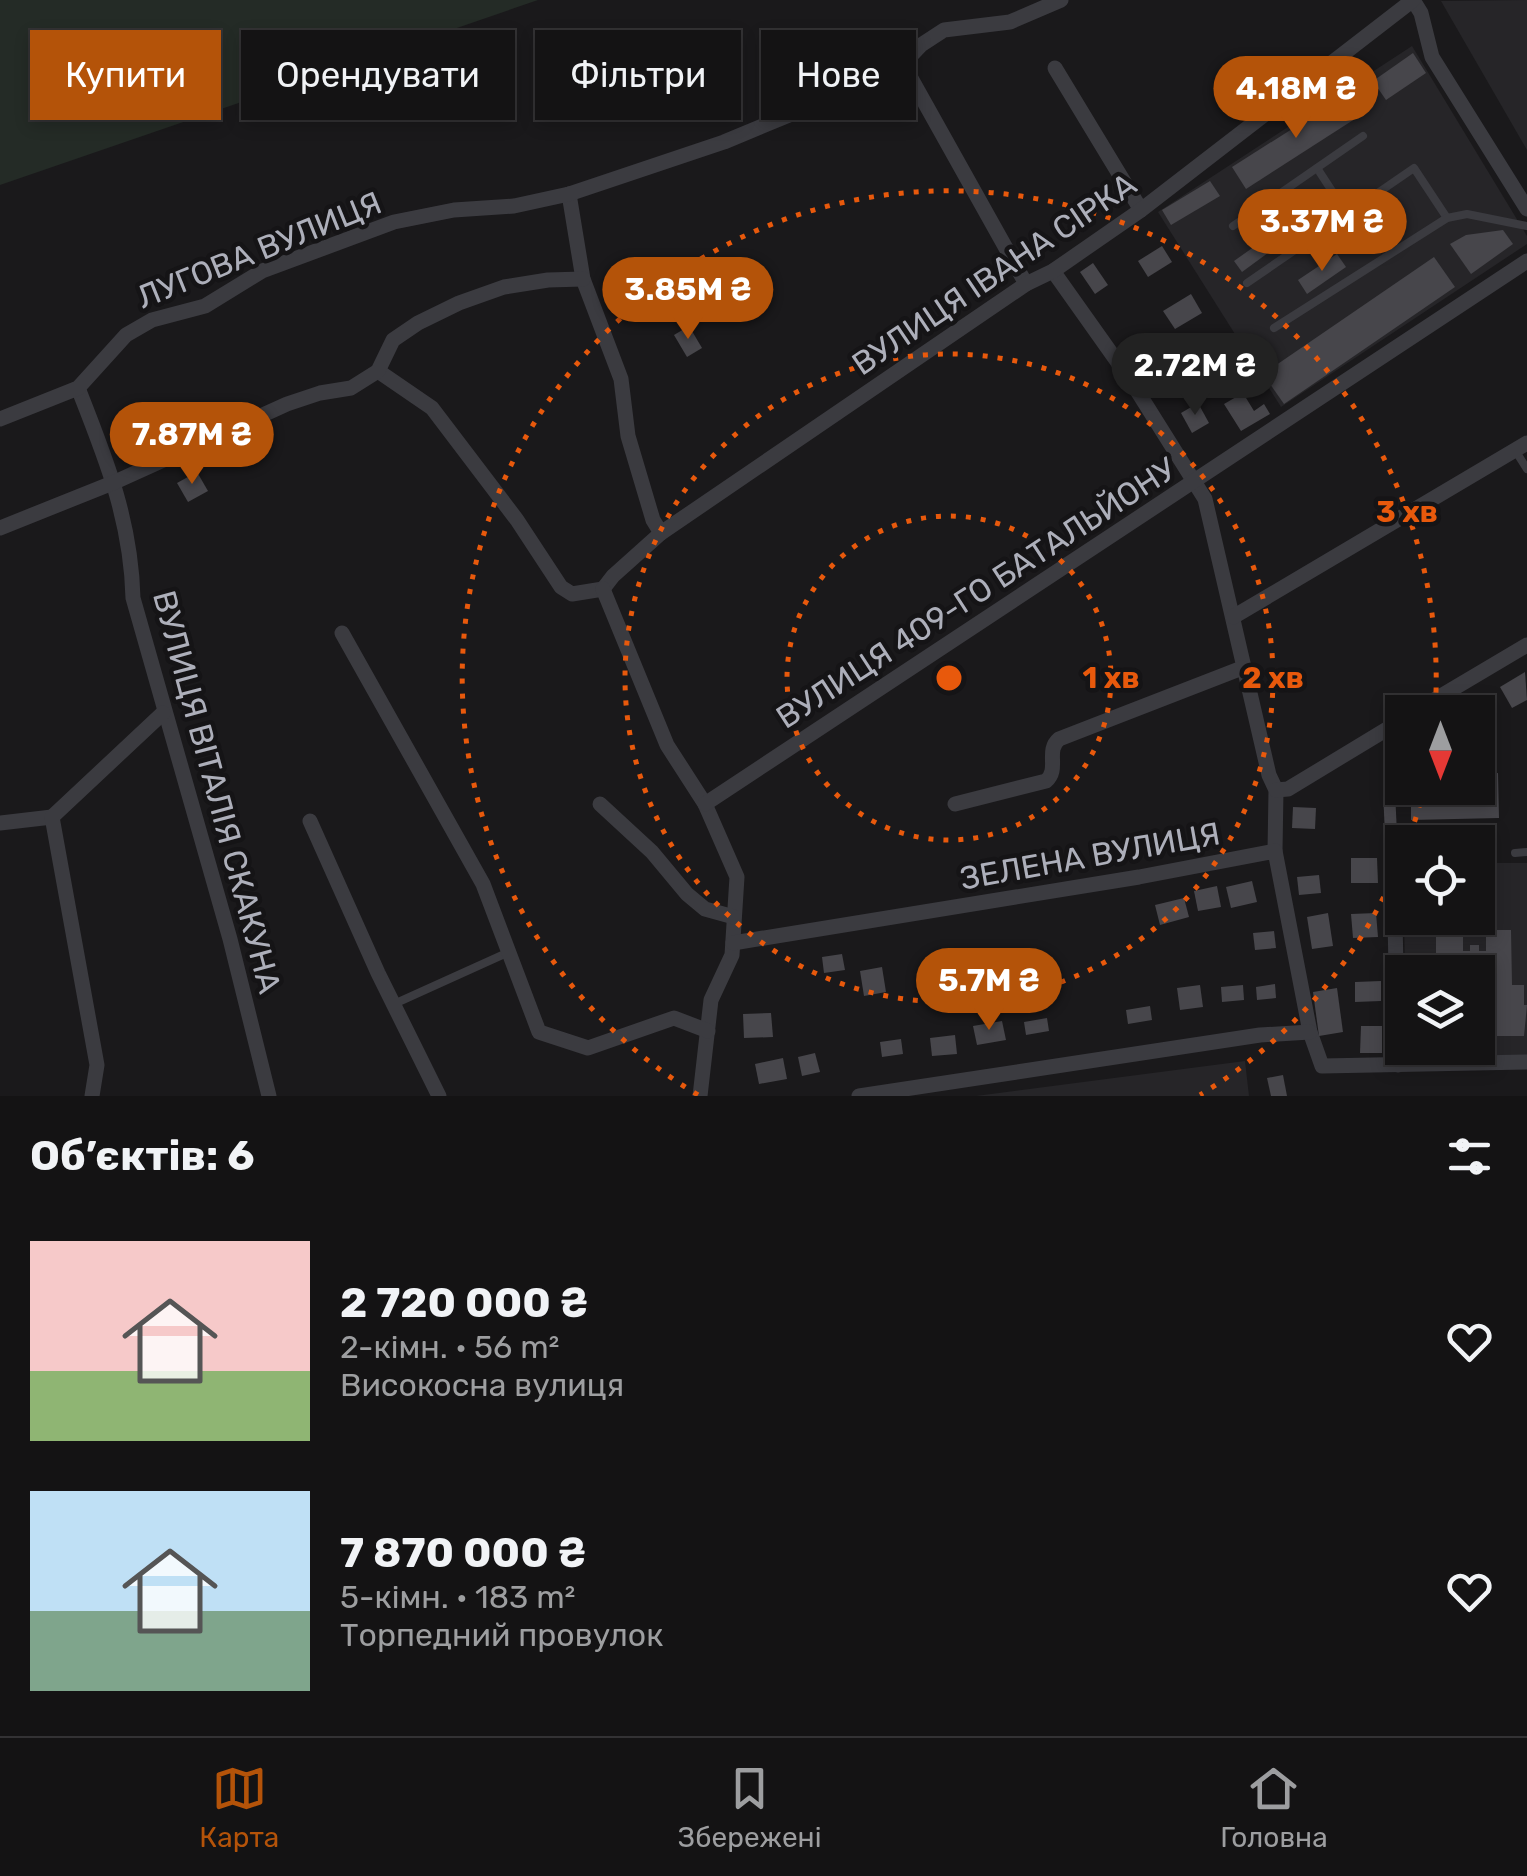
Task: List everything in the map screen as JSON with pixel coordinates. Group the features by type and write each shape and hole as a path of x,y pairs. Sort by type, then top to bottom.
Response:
{"street":[{"name":"ЛУГОВА ВУЛИЦЯ","path":"916,51 944,30 1010,22 1060,0"},
{"path":"1413,0 1421,13 1432,57 1527,209"},
{"name":"ВУЛИЦЯ ІВАНА СІРКА","path":"603,589 660,533 1141,210 1413,0"},
{"path":"1054,68 1141,210"},
{"path":"916,87 1026,284"},
{"name":"ЛУГОВА ВУЛИЦЯ","path":"0,419 78,388 126,335 152,320 205,306 262,272 394,222 454,210 514,206 569,194 777,120"},
{"path":"569,194 583,279 615,360 628,436 660,533"},
{"name":"ВУЛИЦЯ 409-ГО БАТАЛЬЙОНУ","path":"705,804 1527,261"},
{"path":"1052,271 1131,381 1205,499 1242,668 1276,790 1274,851 1310,1032 1322,1066 1385,1064"},
{"path":"0,528 116,482 287,404 351,388 378,371 393,340 460,303 504,287 583,279"},
{"path":"378,371 432,408 517,520 561,587 572,594 603,589 666,745 705,804 735,866 732,956 711,1000 700,1096"},
{"name":"ВУЛИЦЯ ВІТАЛІЯ СКАКУНА","path":"78,388 116,482 132,566 133,598 230,939 269,1096"},
{"path":"1233,617 1521,446"},
{"path":"342,633 483,884 539,1032 588,1048 674,1018 708,1030"},
{"path":"1443,695 1527,645"},
{"path":"955,804 1046,781 1053,772 1052,748 1060,738 1242,668"},
{"path":"0,823 52,817 164,713"},
{"path":"1276,790 1288,789 1385,730"},
{"path":"600,804 652,852 687,894 704,908 734,917"},
{"path":"52,817 97,1065 92,1096"},
{"path":"310,821 439,1096"},
{"name":"ЗЕЛЕНА ВУЛИЦЯ","path":"732,943 1139,878 1274,851"},
{"path":"859,1096 924,1090 1260,1035 1310,1032"},
{"path":"1495,1062 1527,1062"}],"lane":[{"path":"1233,226 1363,136"},
{"path":"1316,168 1346,214"},
{"path":"1247,282 1414,168 1447,218"},
{"path":"1274,328 1447,218 1467,214 1527,226"},
{"path":"1521,446 1527,469"},
{"path":"1515,853 1527,852"},
{"path":"394,1004 509,952"}],"shaded area":[{"path":"0,0 538,0 451,30 241,30 241,102 221,109 221,30 30,30 30,120 189,120 0,185"},
{"path":"1527,0 1527,150 1441,1"},
{"path":"1412,46 1527,236 1527,244 1281,407 1158,212"},
{"path":"1495,863 1527,863 1527,1057 1495,1058 1495,955 1405,955 1404,935 1495,935"},
{"path":"1245,1061 1249,1096 976,1096"}],"building":[{"path":"1413,53 1426,73 1386,100 1373,81"},
{"path":"1347,94 1361,115 1246,189 1232,167"},
{"path":"1210,181 1220,196 1171,225 1162,210"},
{"path":"1314,204 1321,214 1242,272 1234,261"},
{"path":"1503,230 1513,244 1471,274 1450,244 1466,235"},
{"path":"1162,246 1172,262 1148,277 1138,261"},
{"path":"1337,254 1346,267 1307,294 1298,280"},
{"path":"1434,257 1455,287 1284,404 1263,374"},
{"path":"658,259 665,274 640,285 634,269"},
{"path":"1093,263 1108,285 1095,294 1080,272"},
{"path":"1191,294 1202,313 1175,329 1163,311"},
{"path":"689,326 702,348 687,357 674,335"},
{"path":"1243,393 1254,411 1264,404 1270,414 1241,431 1224,404"},
{"path":"1198,403 1209,423 1192,433 1181,413"},
{"path":"197,472 208,491 188,502 177,483"},
{"path":"1525,672 1527,700 1512,708 1500,687"},
{"path":"1498,773 1499,818 1411,820 1411,805 1495,805"},
{"path":"1383,791 1385,805 1396,805 1397,825 1385,825 1385,835"},
{"path":"1293,807 1316,808 1315,829 1292,828"},
{"path":"1351,858 1377,858 1378,883 1351,883"},
{"path":"1319,875 1321,893 1299,895 1297,877"},
{"path":"1252,881 1257,902 1231,908 1226,887"},
{"path":"1217,886 1221,907 1198,911 1194,891"},
{"path":"1184,898 1189,917 1160,925 1155,905"},
{"path":"1328,913 1333,946 1312,949 1307,917"},
{"path":"1376,913 1378,937 1353,938 1351,914"},
{"path":"1495,930 1511,930 1512,985 1524,985 1527,1005 1524,1036 1497,1036 1495,955 1436,955 1436,935 1463,935 1463,951 1470,951 1470,945 1479,945 1479,951 1486,951 1486,935 1495,935"},
{"path":"1274,931 1276,948 1255,950 1253,933"},
{"path":"842,954 845,970 824,973 822,957"},
{"path":"882,967 886,992 864,996 860,971"},
{"path":"1381,981 1381,1001 1355,1002 1355,982"},
{"path":"1275,984 1276,998 1257,1000 1256,987"},
{"path":"1200,985 1203,1007 1180,1010 1177,988"},
{"path":"1243,985 1244,1000 1222,1002 1221,987"},
{"path":"1337,988 1343,1032 1319,1036 1313,992"},
{"path":"1150,1006 1152,1020 1128,1024 1126,1010"},
{"path":"771,1013 773,1037 744,1038 743,1014"},
{"path":"1047,1018 1049,1031 1026,1035 1024,1022"},
{"path":"1002,1021 1006,1040 977,1045 973,1026"},
{"path":"1361,1026 1382,1026 1382,1053 1360,1053"},
{"path":"955,1035 957,1054 932,1056 930,1038"},
{"path":"901,1039 903,1054 882,1057 880,1042"},
{"path":"815,1053 820,1072 802,1076 798,1057"},
{"path":"783,1058 787,1079 759,1084 755,1064"},
{"path":"1283,1075 1287,1096 1271,1096 1267,1078"}]}
